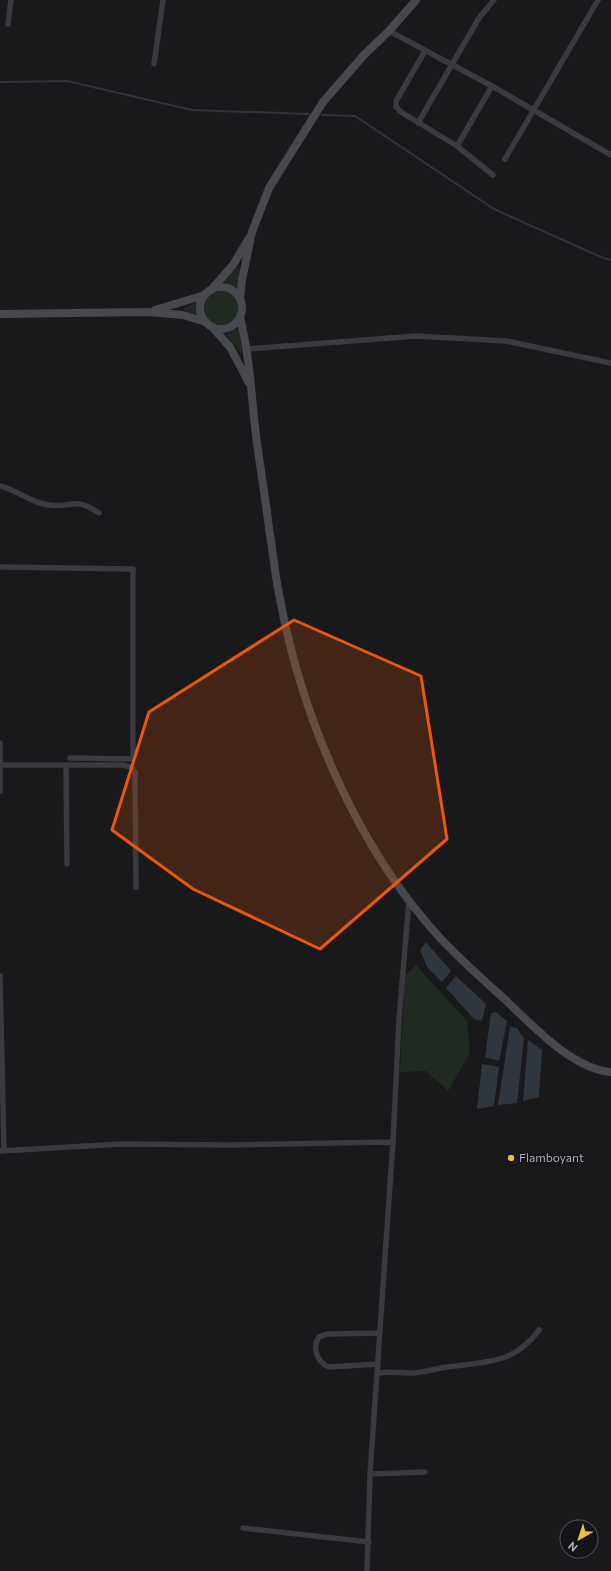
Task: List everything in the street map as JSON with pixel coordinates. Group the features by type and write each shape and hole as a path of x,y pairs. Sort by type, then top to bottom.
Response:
{"street":[{"path":"8,24 12,0"},
{"path":"154,64 163,0"},
{"path":"251,387 230,347 209,324 201,309 207,293 233,265 252,232 269,188 324,102 364,55 389,31 416,0"},
{"path":"418,123 479,18 494,0"},
{"path":"505,159 598,0"},
{"path":"389,31 492,86 611,155"},
{"path":"425,51 396,101 396,107 418,123 457,146 493,175"},
{"path":"457,146 492,86"},
{"path":"0,314 148,312 183,315 225,329 231,326 240,317 242,311 240,298 242,280 252,232"},
{"path":"148,312 223,287 230,289 240,298"},
{"path":"240,317 248,349 251,387 279,598 293,659 308,706 345,797 371,842 409,901 442,940 548,1039 583,1064 595,1070 611,1072"},
{"path":"248,349 416,336 506,341 611,363"},
{"path":"235,355 243,357 248,349"},
{"path":"0,486 18,492 36,502 58,506 81,504 99,513"},
{"path":"0,568 133,569 133,759 70,758"},
{"path":"0,743 0,791"},
{"path":"0,765 123,765 134,769 136,886"},
{"path":"66,765 67,864"},
{"path":"367,1571 370,1474 393,1142 399,1019 409,901"},
{"path":"0,976 2,1151 122,1144 230,1145 393,1142"},
{"path":"378,1372 413,1373 495,1362 522,1349 539,1330"},
{"path":"378,1364 323,1366 318,1360 316,1343 319,1337 327,1334 380,1333"},
{"path":"370,1474 425,1472"},
{"path":"243,1528 368,1542"}],"highlighted area":[{"path":"294,620 421,676 447,839 320,949 193,889 112,830 149,712"}],"shaded area":[{"path":"240,265 237,288 223,282"},
{"path":"218,291 224,291 228,292 235,298 238,308 237,315 231,322 224,325 218,325 214,324 207,318 204,311 204,305 205,301 211,294"},
{"path":"197,302 198,316 184,310 183,308"},
{"path":"239,328 242,355 226,334"},
{"path":"426,942 451,971 442,982 427,967 420,950"},
{"path":"416,965 467,1021 470,1053 448,1091 426,1071 400,1072 405,975"},
{"path":"456,976 486,1004 482,1021 474,1019 446,988"},
{"path":"496,1012 507,1021 499,1061 485,1057 491,1013"},
{"path":"510,1027 517,1028 524,1038 517,1103 498,1105"},
{"path":"528,1040 542,1050 539,1097 523,1101"},
{"path":"482,1064 499,1067 494,1106 477,1109"}],"waterway":[{"path":"0,82 67,81 192,110 309,114"},
{"path":"322,115 355,116 494,209 601,257 611,260"}],"place":[{"name":"Flamboyant","path":"511,1158"}]}
